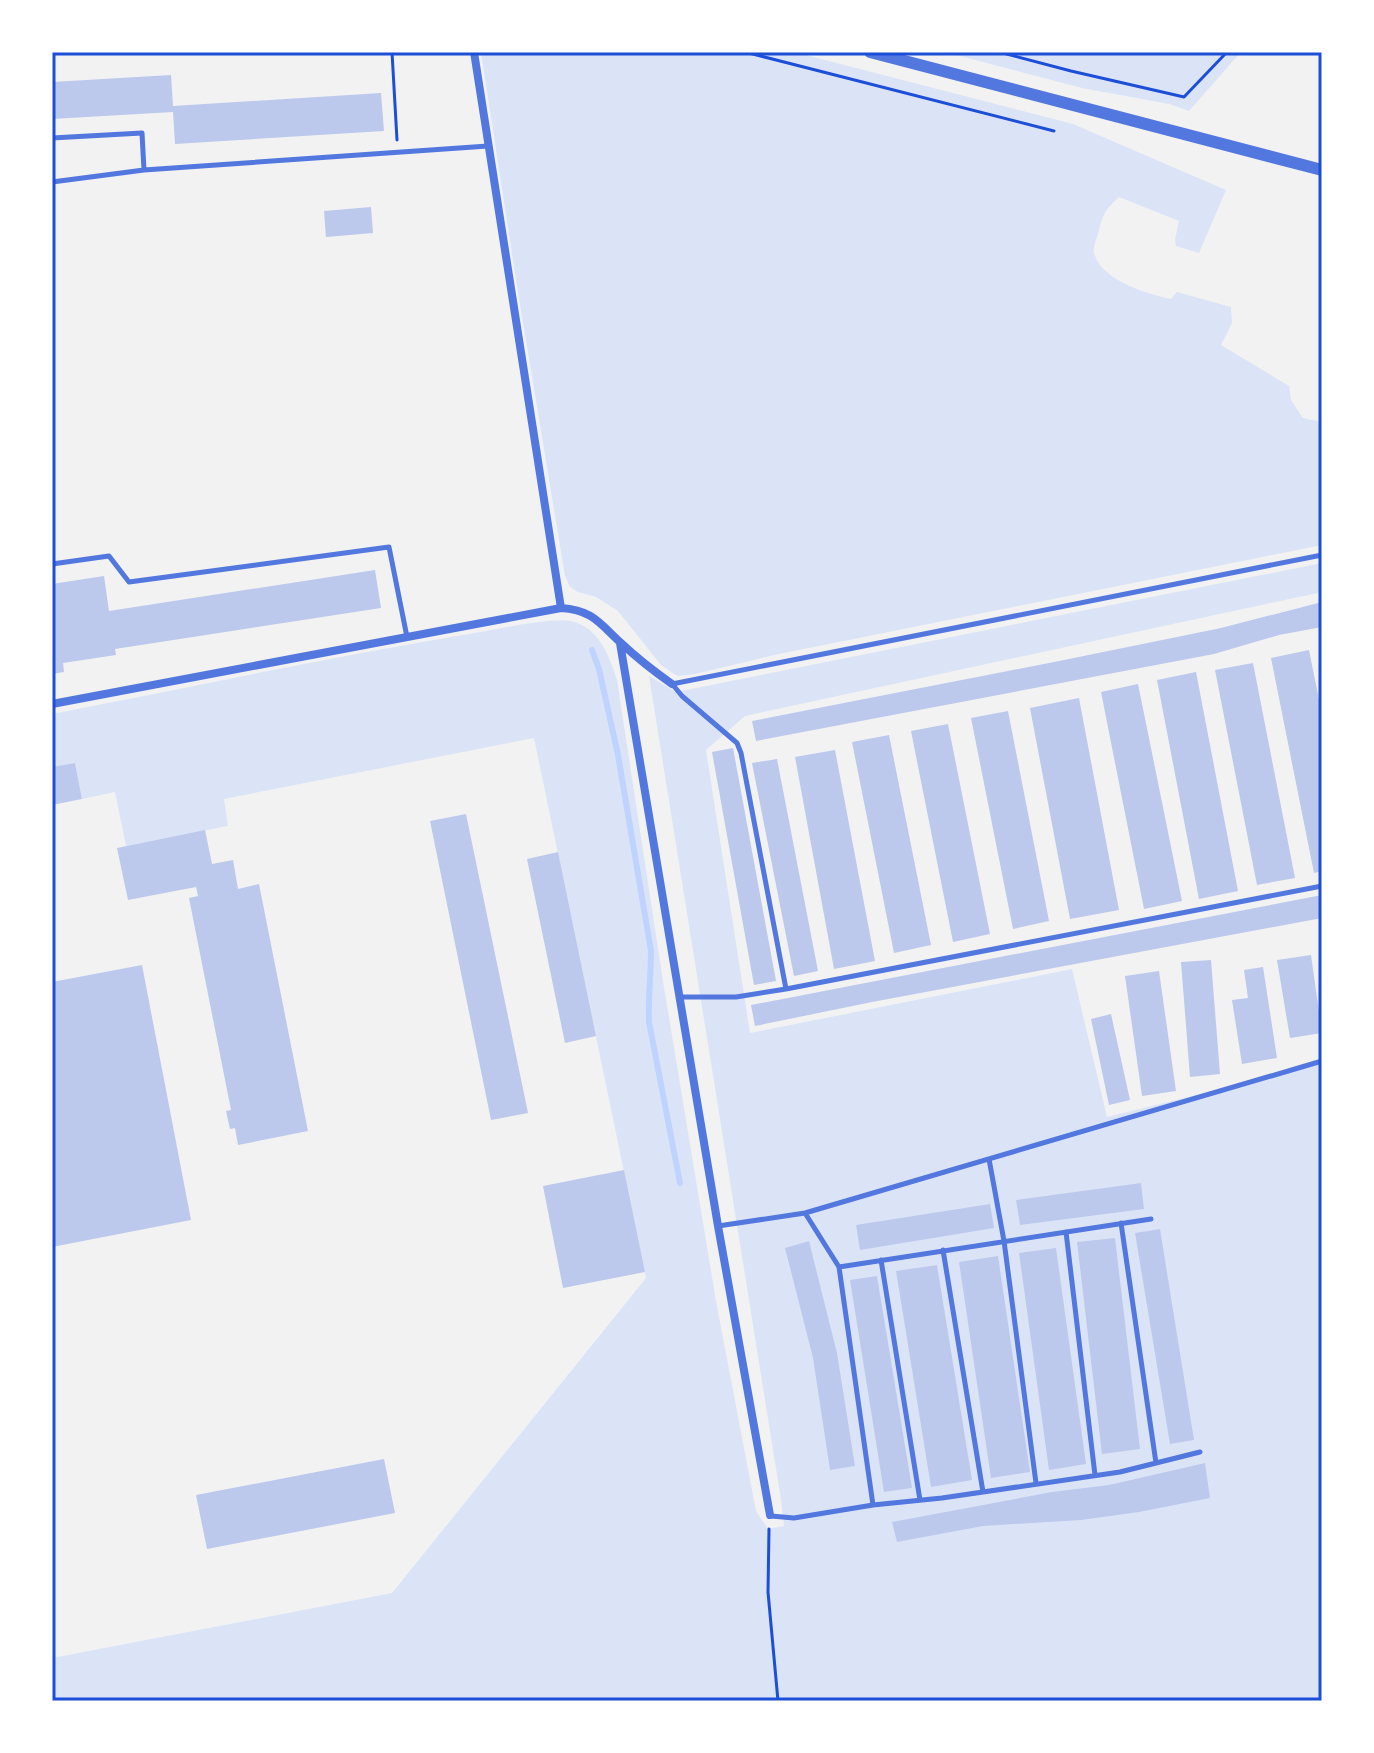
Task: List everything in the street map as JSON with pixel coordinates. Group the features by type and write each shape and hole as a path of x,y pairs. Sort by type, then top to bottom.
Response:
{"street":[{"path":"474,52 561,608"},
{"path":"870,52 1322,170"},
{"path":"52,704 561,608 587,613 672,684"},
{"path":"620,643 770,1515"}],"lane":[{"path":"52,138 142,133 144,170"},
{"path":"52,182 144,170 489,146"},
{"path":"52,564 109,556 129,582 389,547 407,637"},
{"path":"786,989 741,753 737,743 672,684 1322,555"},
{"path":"679,997 736,997 786,989 1322,886"},
{"path":"718,1226 805,1213 1322,1061"},
{"path":"989,1159 1004,1241 1036,1483"},
{"path":"805,1213 839,1267 873,1505"},
{"path":"839,1267 1151,1219"},
{"path":"1121,1223 1156,1463"},
{"path":"1066,1232 1095,1475"},
{"path":"943,1250 983,1492"},
{"path":"881,1260 920,1500"},
{"path":"770,1515 794,1518 1120,1472 1200,1452"}],"path":[{"path":"392,52 398,152"},
{"path":"745,52 1054,131"},
{"path":"999,52 1184,97 1227,52"},
{"path":"770,1515 768,1592 778,1701"}],"shaded area":[{"path":"481,52 794,52 1073,124 1226,190 1199,253 1176,246 1179,221 1119,197 1105,213 1094,252 1098,262 1114,278 1138,289 1171,299 1177,292 1231,307 1232,323 1221,345 1289,386 1291,400 1303,418 1322,422 1322,545 677,676 661,665 618,611 596,597 570,587 565,576"},
{"path":"945,52 1241,52 1189,111 1169,104 1082,88"},
{"path":"1322,563 1322,592 745,716 706,750 750,1033 1072,969 1107,1117 1322,1064 1322,1701 52,1701 52,1658 392,1593 646,1278 534,738 224,799 228,826 126,846 115,792 82,799 75,763 52,767 52,714 365,652 536,622 571,621 596,636 607,653 617,680 716,1301 756,1511 768,1529 784,1526 781,1500 649,676 676,692"}],"building":[{"path":"171,75 173,106 381,93 384,131 175,144 173,112 52,119 52,82"},
{"path":"371,207 373,233 326,237 324,211"},
{"path":"375,570 381,608 115,649 116,655 63,663 64,672 52,674 52,584 104,576 109,611"},
{"path":"1322,602 1322,627 1279,635 1214,654 756,741 752,721 1221,628"},
{"path":"1309,650 1322,715 1322,871 1314,873 1271,658"},
{"path":"1253,663 1295,878 1257,885 1215,670"},
{"path":"1196,672 1238,891 1199,899 1157,680"},
{"path":"1138,684 1182,901 1144,909 1101,692"},
{"path":"1079,698 1119,910 1070,919 1030,708"},
{"path":"1008,711 1049,921 1013,929 971,718"},
{"path":"948,724 990,934 953,942 911,731"},
{"path":"889,735 931,945 894,953 852,742"},
{"path":"733,748 776,981 754,985 712,752"},
{"path":"835,750 875,961 834,969 795,757"},
{"path":"777,759 818,971 794,976 752,763"},
{"path":"75,763 82,799 52,805 52,767"},
{"path":"466,814 528,1113 491,1120 430,821"},
{"path":"205,830 212,864 233,860 238,889 259,884 308,1131 238,1145 235,1128 230,1129 226,1111 231,1110 189,898 198,896 196,887 128,900 117,848"},
{"path":"558,852 596,1036 565,1043 527,859"},
{"path":"1322,895 1322,918 755,1026 751,1005"},
{"path":"1311,955 1322,1033 1290,1038 1277,960"},
{"path":"1211,960 1220,1074 1190,1077 1181,962"},
{"path":"142,965 191,1220 52,1247 52,982"},
{"path":"1263,967 1277,1058 1242,1064 1232,1000 1248,998 1244,970"},
{"path":"1159,971 1176,1091 1142,1096 1125,976"},
{"path":"1111,1014 1130,1100 1109,1105 1091,1019"},
{"path":"624,1170 645,1272 563,1288 543,1186"},
{"path":"1141,1183 1144,1209 1020,1225 1016,1200"},
{"path":"990,1204 994,1228 860,1250 856,1225"},
{"path":"1160,1229 1194,1440 1170,1444 1135,1233"},
{"path":"1115,1238 1140,1449 1102,1454 1077,1242"},
{"path":"809,1241 837,1353 855,1466 830,1470 813,1358 785,1248"},
{"path":"1056,1248 1086,1464 1049,1470 1019,1253"},
{"path":"998,1256 1030,1472 991,1478 959,1262"},
{"path":"937,1265 972,1480 931,1487 896,1271"},
{"path":"877,1276 912,1488 884,1492 850,1280"},
{"path":"384,1459 395,1513 207,1549 196,1495"},
{"path":"1205,1463 1210,1498 1139,1512 1081,1520 983,1526 897,1542 892,1522 1052,1492 1109,1485"}],"waterway":[{"path":"592,650 618,755 651,951 649,1022 680,1183"}]}
